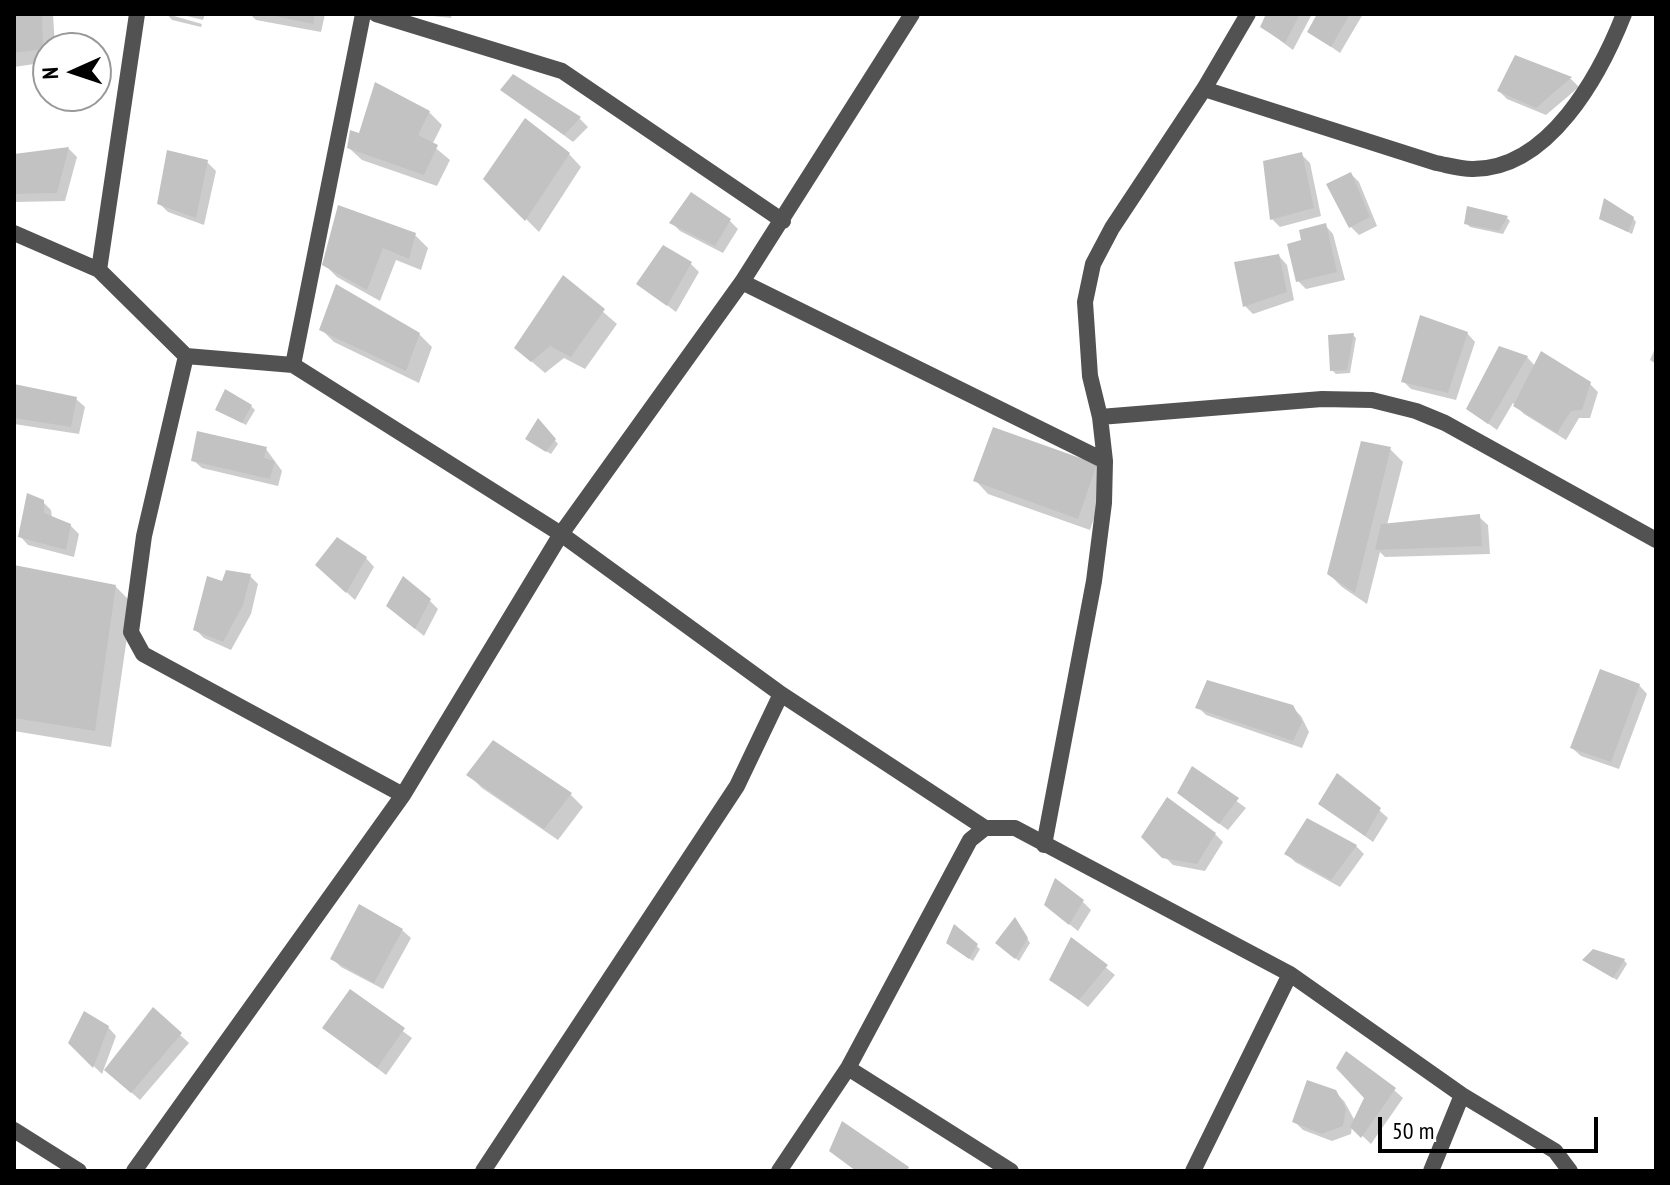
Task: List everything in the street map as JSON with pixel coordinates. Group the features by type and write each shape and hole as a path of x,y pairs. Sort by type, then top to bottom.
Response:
{"street":[{"path":"99,270 137,14"},
{"path":"293,365 363,14"},
{"path":"376,14 562,71 783,221"},
{"path":"134,1171 403,795 561,534 742,282 912,14"},
{"path":"1044,845 1094,581 1104,503 1105,461 1100,417 1090,376 1085,302 1093,264 1112,228 1204,89 1248,14"},
{"path":"1204,89 1436,163 1473,169 1513,161 1547,137 1580,102 1608,54 1624,14"},
{"path":"14,233 99,270 186,356 293,365 561,534 781,694 985,828 1015,828 1290,974 1462,1095 1555,1151 1570,1171"},
{"path":"742,282 1105,461"},
{"path":"186,356 144,536 131,632 143,654 403,795"},
{"path":"1100,417 1322,399 1372,400 1416,411 1445,423 1656,540"},
{"path":"483,1171 737,786 781,694"},
{"path":"779,1171 848,1068 970,840 985,828"},
{"path":"1193,1171 1290,974"},
{"path":"848,1068 1011,1171"},
{"path":"1431,1171 1462,1095"},
{"path":"14,1130 79,1171"}],"building":[{"path":"14,14 42,14 43,32 32,32 32,51 14,53"},
{"path":"265,14 315,14 313,24"},
{"path":"1266,14 1300,14 1285,43 1260,27"},
{"path":"1317,14 1350,14 1331,47 1307,32"},
{"path":"1515,55 1572,77 1536,108 1497,91"},
{"path":"513,74 581,117 564,135 500,90"},
{"path":"375,82 430,111 418,135 438,145 424,175 347,148 350,130 359,133"},
{"path":"525,118 570,153 525,221 483,179"},
{"path":"69,147 57,193 14,194 14,154"},
{"path":"167,150 208,160 196,218 157,204"},
{"path":"1302,152 1314,208 1270,220 1263,161"},
{"path":"1351,172 1370,217 1349,228 1326,184"},
{"path":"691,192 731,219 715,246 669,223"},
{"path":"1604,198 1634,217 1628,232 1599,219"},
{"path":"338,205 416,233 409,259 383,248 367,290 322,265"},
{"path":"1467,206 1508,216 1499,231 1464,224"},
{"path":"1326,223 1337,272 1296,282 1287,244 1301,240 1299,230"},
{"path":"663,245 692,262 667,306 636,284"},
{"path":"1279,254 1287,292 1243,307 1234,262"},
{"path":"563,275 605,309 571,357 550,346 531,362 514,348"},
{"path":"336,284 420,333 406,371 319,330"},
{"path":"1420,315 1468,332 1448,393 1401,382"},
{"path":"1354,333 1347,370 1330,371 1328,335"},
{"path":"1499,346 1528,356 1488,424 1466,409"},
{"path":"1541,351 1591,382 1582,410 1571,411 1557,433 1513,406"},
{"path":"14,384 77,397 71,427 14,418"},
{"path":"225,389 252,405 242,423 215,410"},
{"path":"538,418 556,439 546,452 525,439"},
{"path":"993,427 1097,464 1078,519 973,481"},
{"path":"197,431 267,447 264,458 275,461 270,479 191,461"},
{"path":"1361,441 1391,447 1355,593 1327,574"},
{"path":"27,493 44,500 44,513 71,524 66,550 18,537"},
{"path":"1480,514 1482,546 1375,550 1381,524"},
{"path":"337,537 367,557 346,593 315,565"},
{"path":"14,565 116,585 95,731 14,718"},
{"path":"226,570 251,574 243,605 223,642 193,630 207,576 222,581"},
{"path":"403,576 431,599 415,629 386,606"},
{"path":"1600,669 1640,684 1611,762 1570,748"},
{"path":"1207,680 1293,705 1302,722 1293,741 1195,708"},
{"path":"493,740 572,793 544,829 466,775"},
{"path":"1192,766 1239,798 1219,824 1177,793"},
{"path":"1337,773 1381,808 1365,836 1318,804"},
{"path":"1167,797 1216,833 1197,864 1162,858 1141,837"},
{"path":"1307,818 1357,845 1331,880 1284,854"},
{"path":"1055,878 1084,900 1069,925 1044,905"},
{"path":"359,904 403,929 374,983 330,959"},
{"path":"1015,917 1028,938 1015,959 995,943"},
{"path":"954,924 978,944 969,959 946,943"},
{"path":"1071,937 1108,965 1079,1000 1049,980"},
{"path":"1593,949 1625,959 1613,978 1582,960"},
{"path":"350,989 405,1028 377,1068 322,1028"},
{"path":"153,1007 182,1033 131,1093 104,1070"},
{"path":"84,1011 109,1026 93,1068 68,1043"},
{"path":"1346,1051 1396,1088 1361,1138 1350,1127 1364,1098 1336,1068"},
{"path":"1307,1080 1336,1090 1346,1109 1343,1126 1322,1134 1292,1122"},
{"path":"842,1121 909,1167 907,1171 856,1171 829,1151"}]}
